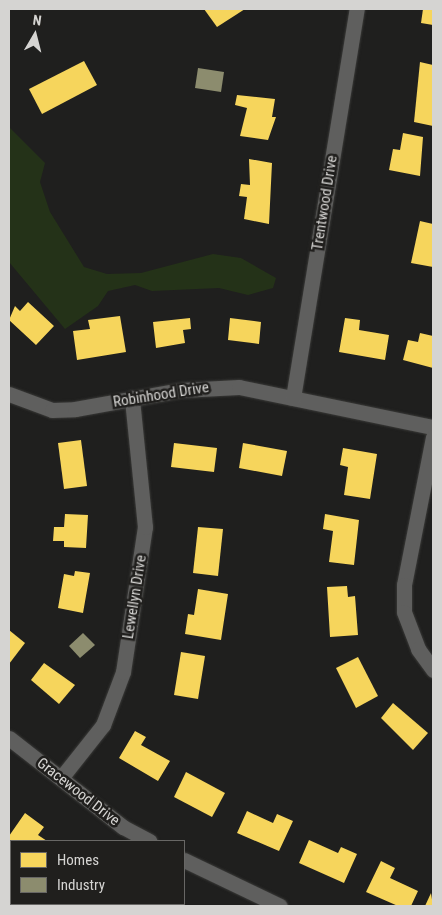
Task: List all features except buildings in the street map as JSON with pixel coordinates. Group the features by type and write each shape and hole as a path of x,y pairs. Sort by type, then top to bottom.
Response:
{"street":[{"name":"Trentwood Drive","path":"293,398 357,9"},
{"name":"Robinhood Drive","path":"9,394 52,410 213,386 293,398 433,427"},
{"name":"Lewellyn Drive","path":"61,778 102,725 123,672 145,527 132,398"},
{"path":"433,437 404,585 404,612 418,648 433,670"},
{"name":"Gracewood Drive","path":"9,738 148,840"},
{"path":"185,860 280,906"}],"green space":[{"path":"9,127 45,163 40,182 50,212 84,267 107,274 141,273 213,254 241,258 276,278 273,288 248,295 219,288 152,291 135,285 108,291 98,306 65,329 9,262"}]}
